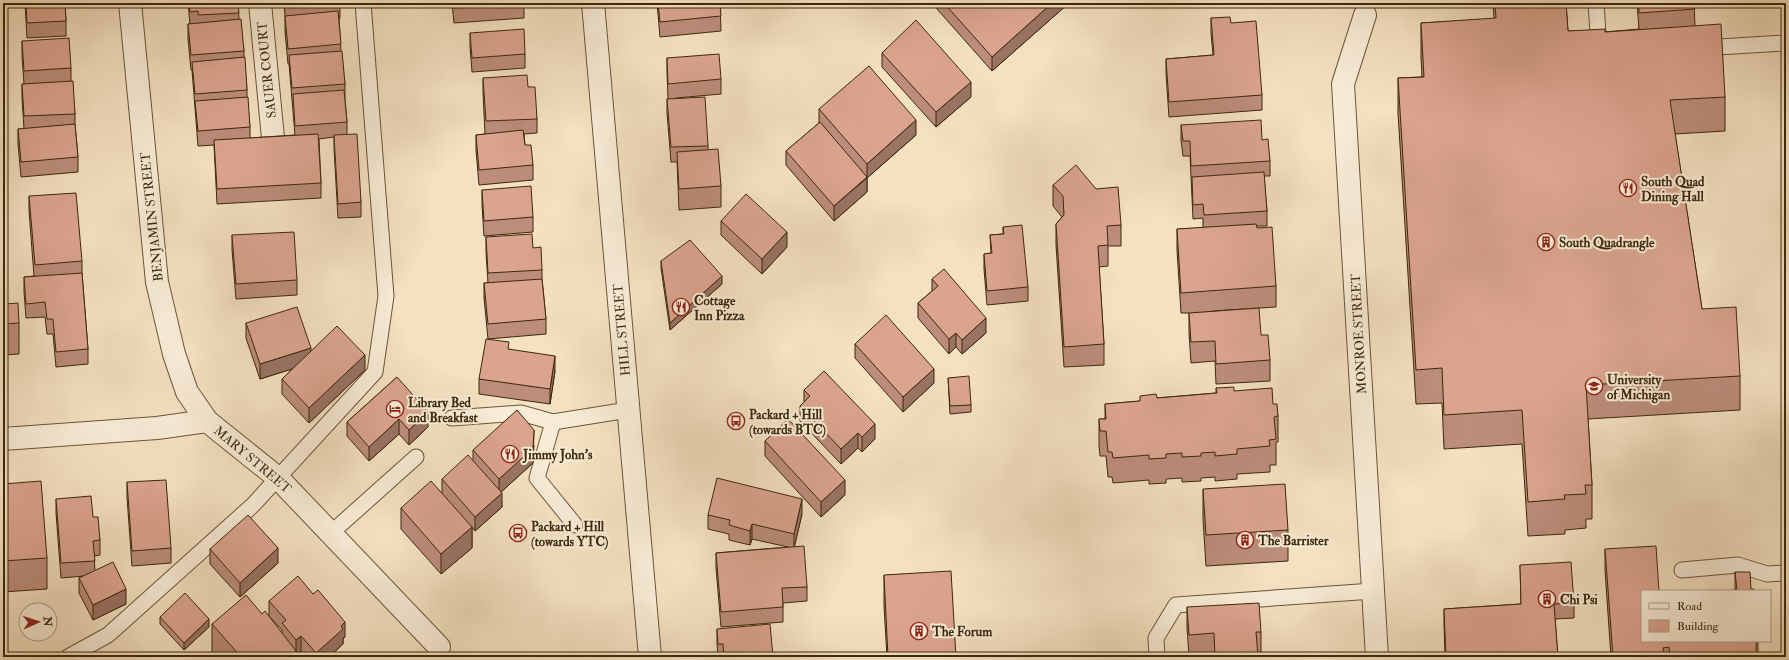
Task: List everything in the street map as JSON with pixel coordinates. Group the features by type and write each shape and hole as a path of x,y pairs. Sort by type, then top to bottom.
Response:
{"street":[{"name":"BENJAMIN STREET","path":"130,3 157,282 174,354 188,392 207,421"},
{"name":"SAUER COURT","path":"260,3 273,138"},
{"name":"HILL STREET","path":"593,3 650,657"},
{"name":"MONROE STREET","path":"1366,15 1343,84 1377,657"},
{"name":"MARY STREET","path":"3,439 157,428 207,421 278,478 439,647"}],"lane":[{"path":"68,657 108,635 253,505 375,372 386,296 363,3"},
{"path":"1596,3 1599,53 1614,52"},
{"path":"1684,48 1786,43"},
{"path":"452,418 522,413 553,422 628,410"},
{"path":"553,422 537,478 575,526"},
{"path":"331,533 416,457"},
{"path":"1682,570 1738,565 1767,574 1786,573"},
{"path":"1157,657 1156,638 1176,606 1373,591"}],"building":[{"path":"26,3 65,3 66,21 27,23"},
{"path":"189,3 238,3 239,13 198,15 198,11 190,12"},
{"path":"293,3 340,3 340,4 293,7"},
{"path":"453,3 524,3 454,8"},
{"path":"658,3 720,3 721,16 660,22"},
{"path":"944,3 1052,3 992,57"},
{"name":"South Quadrangle","path":"1495,3 1566,3 1568,31 1605,29 1605,32 1721,24 1725,97 1670,100 1702,309 1736,307 1740,376 1586,385 1592,485 1585,485 1586,494 1564,495 1565,499 1528,502 1522,410 1444,415 1442,368 1416,370 1398,78 1424,77 1421,23 1496,18"},
{"path":"1639,3 1694,3 1695,9 1639,13"},
{"path":"338,11 341,44 288,49 285,16"},
{"path":"1230,17 1231,23 1256,21 1262,95 1169,102 1166,59 1214,55 1211,18"},
{"path":"241,19 244,51 191,55 188,24"},
{"path":"916,20 971,82 936,112 882,53"},
{"path":"524,29 525,54 472,58 470,33"},
{"path":"69,38 71,68 24,71 22,41"},
{"path":"342,51 345,84 292,88 289,55"},
{"path":"719,54 721,79 668,84 667,58"},
{"path":"245,57 247,90 195,94 192,62"},
{"path":"869,66 916,120 867,164 819,109"},
{"path":"527,75 528,87 535,87 537,119 486,121 483,78"},
{"path":"73,81 75,114 24,116 22,84"},
{"path":"344,90 347,122 295,126 293,94"},
{"path":"248,97 250,127 198,131 195,101"},
{"path":"705,97 708,146 671,147 667,99"},
{"path":"1261,120 1262,140 1268,139 1270,161 1191,166 1190,141 1183,141 1181,125"},
{"path":"820,122 867,177 834,206 786,151"},
{"path":"75,124 78,157 21,162 18,129"},
{"path":"523,130 525,145 531,145 533,165 479,170 476,135"},
{"path":"318,134 321,183 217,189 214,140"},
{"path":"357,134 361,202 338,204 334,135"},
{"path":"718,149 721,186 679,189 677,152"},
{"path":"1076,165 1096,189 1118,187 1121,225 1107,226 1108,245 1098,246 1104,344 1064,347 1056,224 1064,215 1063,196 1053,185"},
{"path":"1264,172 1267,211 1204,215 1203,204 1193,205 1192,177"},
{"path":"531,186 533,217 484,221 482,190"},
{"path":"76,193 82,261 35,265 29,196"},
{"path":"746,194 787,232 762,259 721,221"},
{"path":"1256,224 1257,228 1272,227 1276,286 1181,293 1177,229"},
{"path":"1022,225 1028,287 987,291 984,254 992,253 990,235 1004,234 1003,227"},
{"path":"294,232 297,280 236,284 232,235"},
{"path":"532,234 533,248 541,247 542,270 488,273 486,237"},
{"name":"Cottage Inn Pizza","path":"690,240 722,276 670,323 661,261"},
{"path":"944,269 986,318 962,340 956,333 949,339 918,303 938,286 932,279"},
{"path":"82,273 88,349 56,352 53,319 47,319 45,302 26,304 24,277"},
{"path":"542,279 546,319 488,324 484,283"},
{"path":"3,284 5,304 18,303 19,323 5,324 5,329 3,330"},
{"path":"297,307 311,348 260,364 246,323"},
{"path":"1259,308 1261,335 1268,335 1270,360 1216,364 1215,341 1191,342 1189,313"},
{"path":"886,315 934,369 903,397 855,344"},
{"path":"337,326 365,355 309,408 282,379"},
{"path":"486,339 509,342 508,349 555,356 550,389 479,379"},
{"path":"824,371 875,424 862,437 858,433 841,449 800,406 810,396 804,390"},
{"path":"969,376 971,405 950,406 948,378"},
{"path":"397,377 428,412 409,430 399,419 369,447 347,422"},
{"path":"1234,387 1234,391 1272,388 1273,404 1277,404 1278,416 1274,417 1276,439 1269,440 1270,446 1237,449 1237,454 1215,456 1215,452 1201,453 1201,456 1182,457 1182,453 1166,454 1166,458 1149,459 1149,455 1113,458 1112,452 1108,452 1106,431 1100,431 1099,419 1106,419 1105,404 1140,401 1140,396 1156,394 1157,398 1217,393 1216,388"},
{"name":"Jimmy John's","path":"517,410 534,430 533,448 499,479 473,450"},
{"path":"788,419 845,480 821,502 765,441"},
{"path":"468,455 502,493 475,517 442,479"},
{"path":"717,478 802,499 794,534 752,524 750,531 729,525 730,520 708,515"},
{"path":"166,480 171,548 132,551 127,482"},
{"path":"41,481 47,558 3,561 3,484"},
{"path":"431,481 472,527 441,554 401,508"},
{"path":"1285,484 1288,530 1206,535 1203,489"},
{"path":"91,496 93,517 98,517 100,540 93,541 95,561 61,563 56,499"},
{"path":"248,515 278,548 240,583 210,549"},
{"path":"804,546 807,587 782,588 783,607 721,612 716,553"},
{"path":"1656,546 1659,590 1641,590 1641,642 1758,642 1756,643 1756,654 1698,657 1698,652 1691,653 1691,657 1670,657 1669,647 1663,648 1664,657 1613,657 1605,549"},
{"path":"113,562 126,589 93,605 79,578"},
{"name":"Chi Psi","path":"1571,562 1574,603 1554,604 1558,657 1446,657 1444,609 1521,604 1520,565"},
{"name":"The Forum","path":"951,571 956,657 888,657 884,575"},
{"path":"1735,572 1750,572 1751,589 1754,590 1737,590"},
{"path":"298,576 313,594 318,590 345,622 341,626 343,629 316,653 301,636 296,640 282,623 286,620 269,601"},
{"path":"185,593 209,619 184,643 160,617"},
{"path":"246,595 262,614 265,611 296,651 289,657 241,657 212,624"},
{"path":"1259,603 1261,632 1256,632 1258,657 1215,657 1214,633 1189,635 1187,607"},
{"path":"770,624 773,657 724,657 723,644 718,644 717,629"}],"place":[{"name":"South Quad Dining Hall","path":"1628,188"},
{"name":"South Quadrangle","path":"1546,242"},
{"name":"Cottage Inn Pizza","path":"681,307"},
{"name":"University of Michigan","path":"1594,386"},
{"name":"Library Bed and Breakfast","path":"395,409"},
{"name":"Packard + Hill (towards BTC)","path":"736,421"},
{"name":"Jimmy John's","path":"510,454"},
{"name":"Packard + Hill (towards YTC)","path":"518,533"},
{"name":"The Barrister","path":"1245,540"},
{"name":"Chi Psi","path":"1547,599"},
{"name":"The Forum","path":"919,631"}]}
